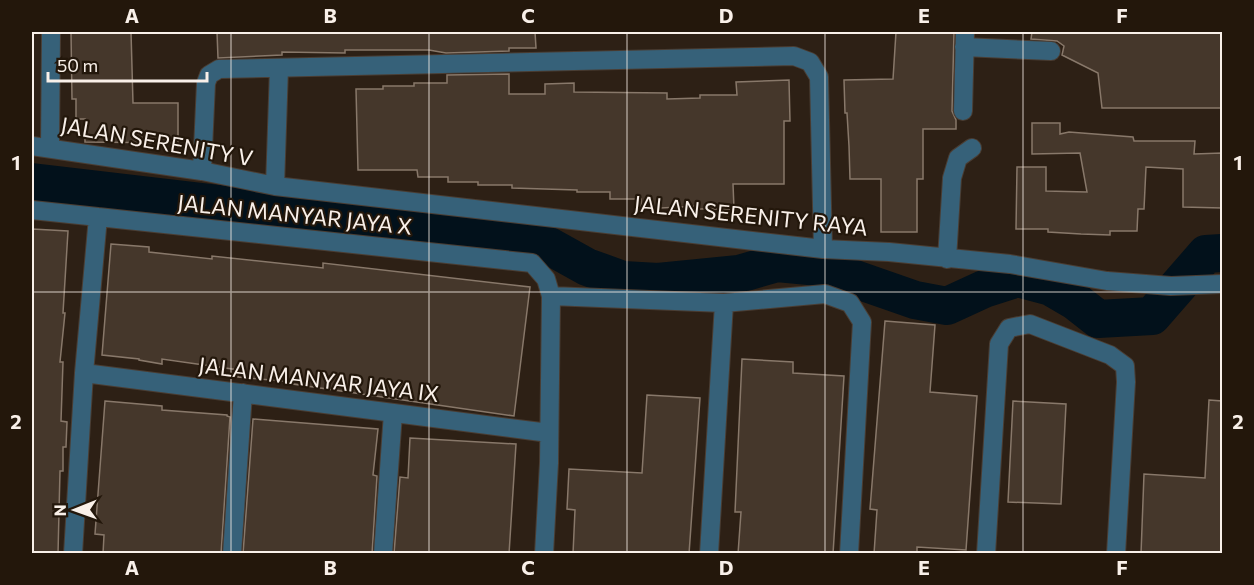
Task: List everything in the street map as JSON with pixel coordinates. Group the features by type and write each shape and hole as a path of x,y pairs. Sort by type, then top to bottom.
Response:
{"street":[{"path":"50,147 51,32"},
{"path":"963,111 964,39 1052,51"},
{"path":"202,171 206,82 209,75 219,69 794,57 810,62 819,77 823,249"},
{"path":"275,186 279,68"},
{"name":"JALAN SERENITY V","path":"32,146 202,171 275,186"},
{"path":"947,259 952,178 958,159 972,148"},
{"name":"JALAN SERENITY RAYA","path":"275,186 823,249 889,252 1010,264 1107,281 1172,286 1222,284"},
{"name":"JALAN MANYAR JAYA X","path":"32,210 532,263 549,287"},
{"path":"73,554 84,373 98,217"},
{"path":"544,554 549,433 549,287 724,303 825,294 850,303 862,321 849,554"},
{"path":"709,554 724,303"},
{"path":"986,554 999,344 1009,328 1030,324 1110,355 1125,366 1116,554"},
{"name":"JALAN MANYAR JAYA IX","path":"84,373 549,433"},
{"path":"232,554 243,393"},
{"path":"383,554 393,413"}],"building":[{"path":"71,32 131,32 133,103 178,103 178,143 85,142 85,119 76,119 76,99 72,99"},
{"path":"217,32 535,32 536,48 446,53 429,50 345,50 345,53 282,52 282,55 218,58"},
{"path":"896,32 954,32 952,111 956,120 956,129 923,129 923,179 917,179 917,232 881,232 881,179 850,179 844,80 893,79"},
{"path":"1032,32 1222,32 1222,108 1102,108 1098,73 1062,55 1064,46 1057,41 1031,39"},
{"path":"509,74 509,94 545,94 545,84 574,83 574,92 667,93 667,99 700,98 700,95 737,95 736,82 789,80 790,121 784,121 784,184 733,184 734,209 699,209 699,206 641,209 641,199 610,199 610,192 512,188 512,185 448,182 448,177 418,177 417,170 358,170 356,89 414,86 414,83 447,83 447,75"},
{"path":"1032,123 1060,123 1060,134 1069,132 1133,137 1134,141 1195,141 1194,154 1222,153 1222,208 1183,207 1183,169 1146,167 1144,209 1138,209 1137,231 1110,231 1110,235 1048,232 1048,229 1016,229 1017,167 1046,167 1046,191 1087,192 1080,153 1032,154"},
{"path":"32,229 68,231 63,313 65,313 60,362 63,362 61,421 67,422 66,447 63,447 63,471 60,471 58,554 32,554"},
{"path":"111,244 149,247 149,252 212,259 212,256 323,268 323,263 530,287 514,416 293,384 293,382 238,377 239,370 162,359 162,364 102,355"},
{"path":"885,321 935,325 930,392 977,396 966,550 917,547 917,554 874,554 877,510 870,509"},
{"path":"742,359 793,362 793,373 844,376 833,554 738,554 741,512 735,512"},
{"path":"647,395 700,398 689,554 573,554 575,510 567,509 569,469 642,473"},
{"path":"1209,400 1222,401 1222,554 1141,554 1144,474 1205,478"},
{"path":"105,401 162,406 162,410 230,417 221,554 103,554 104,535 95,534"},
{"path":"1013,401 1066,404 1061,504 1008,502"},
{"path":"253,419 378,429 373,475 377,476 372,554 243,554"},
{"path":"410,438 516,444 509,554 394,554 400,477 408,478"}],"waterway":[{"path":"32,182 542,242 587,267 623,280 658,282 739,274 777,263 809,266 915,300 947,306 984,289 1018,278 1051,287 1075,301 1098,319 1152,316 1206,254 1222,253"}]}
